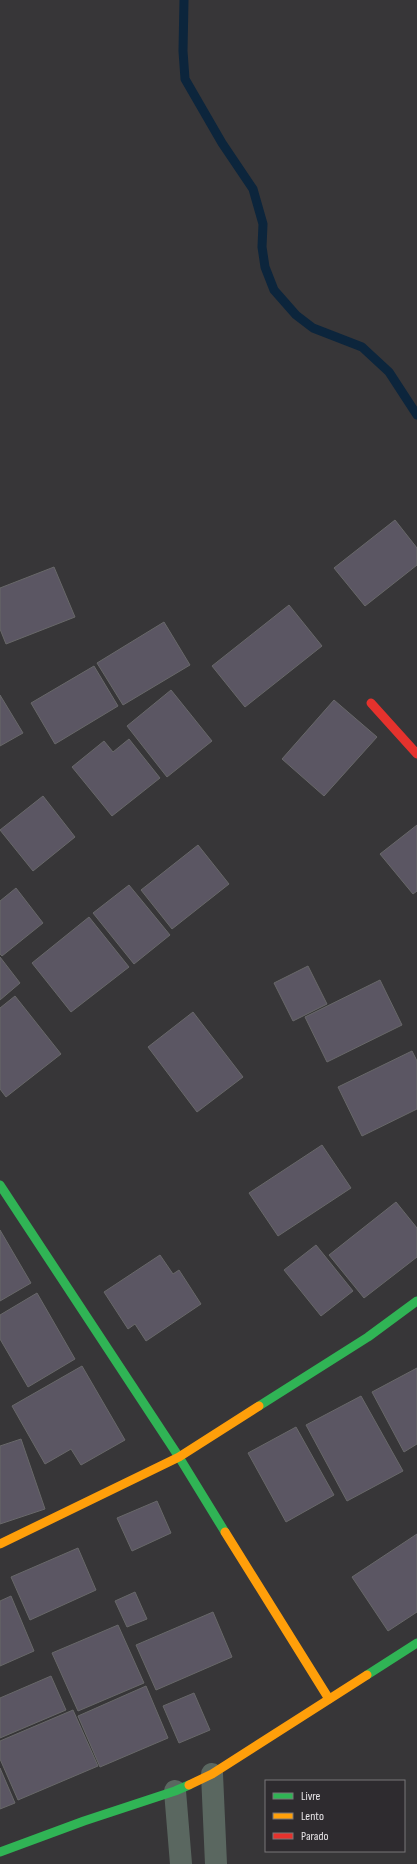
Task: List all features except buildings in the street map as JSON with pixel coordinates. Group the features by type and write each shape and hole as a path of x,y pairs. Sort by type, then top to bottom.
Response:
{"street":[{"path":"371,703 417,754"},
{"path":"0,1185 179,1457 329,1699"},
{"path":"0,1544 179,1457 368,1337 417,1301"},
{"path":"0,1852 84,1821 175,1791 212,1774 417,1643"},
{"path":"212,1774 216,1864"},
{"path":"175,1791 181,1864"}],"waterway":[{"path":"184,0 183,51 185,79 222,143 253,189 263,224 262,247 265,267 274,290 296,315 313,328 362,347 389,372 417,415"}],"traffic: fast":[{"path":"0,1185 179,1457 225,1532"},
{"path":"259,1406 368,1337 417,1301"},
{"path":"367,1675 417,1643"},
{"path":"0,1852 189,1785"}],"traffic: slow":[{"path":"0,1544 179,1457 259,1406"},
{"path":"225,1532 329,1699"},
{"path":"189,1785 212,1774 367,1675"}],"traffic: jam":[{"path":"371,703 417,754"}]}
